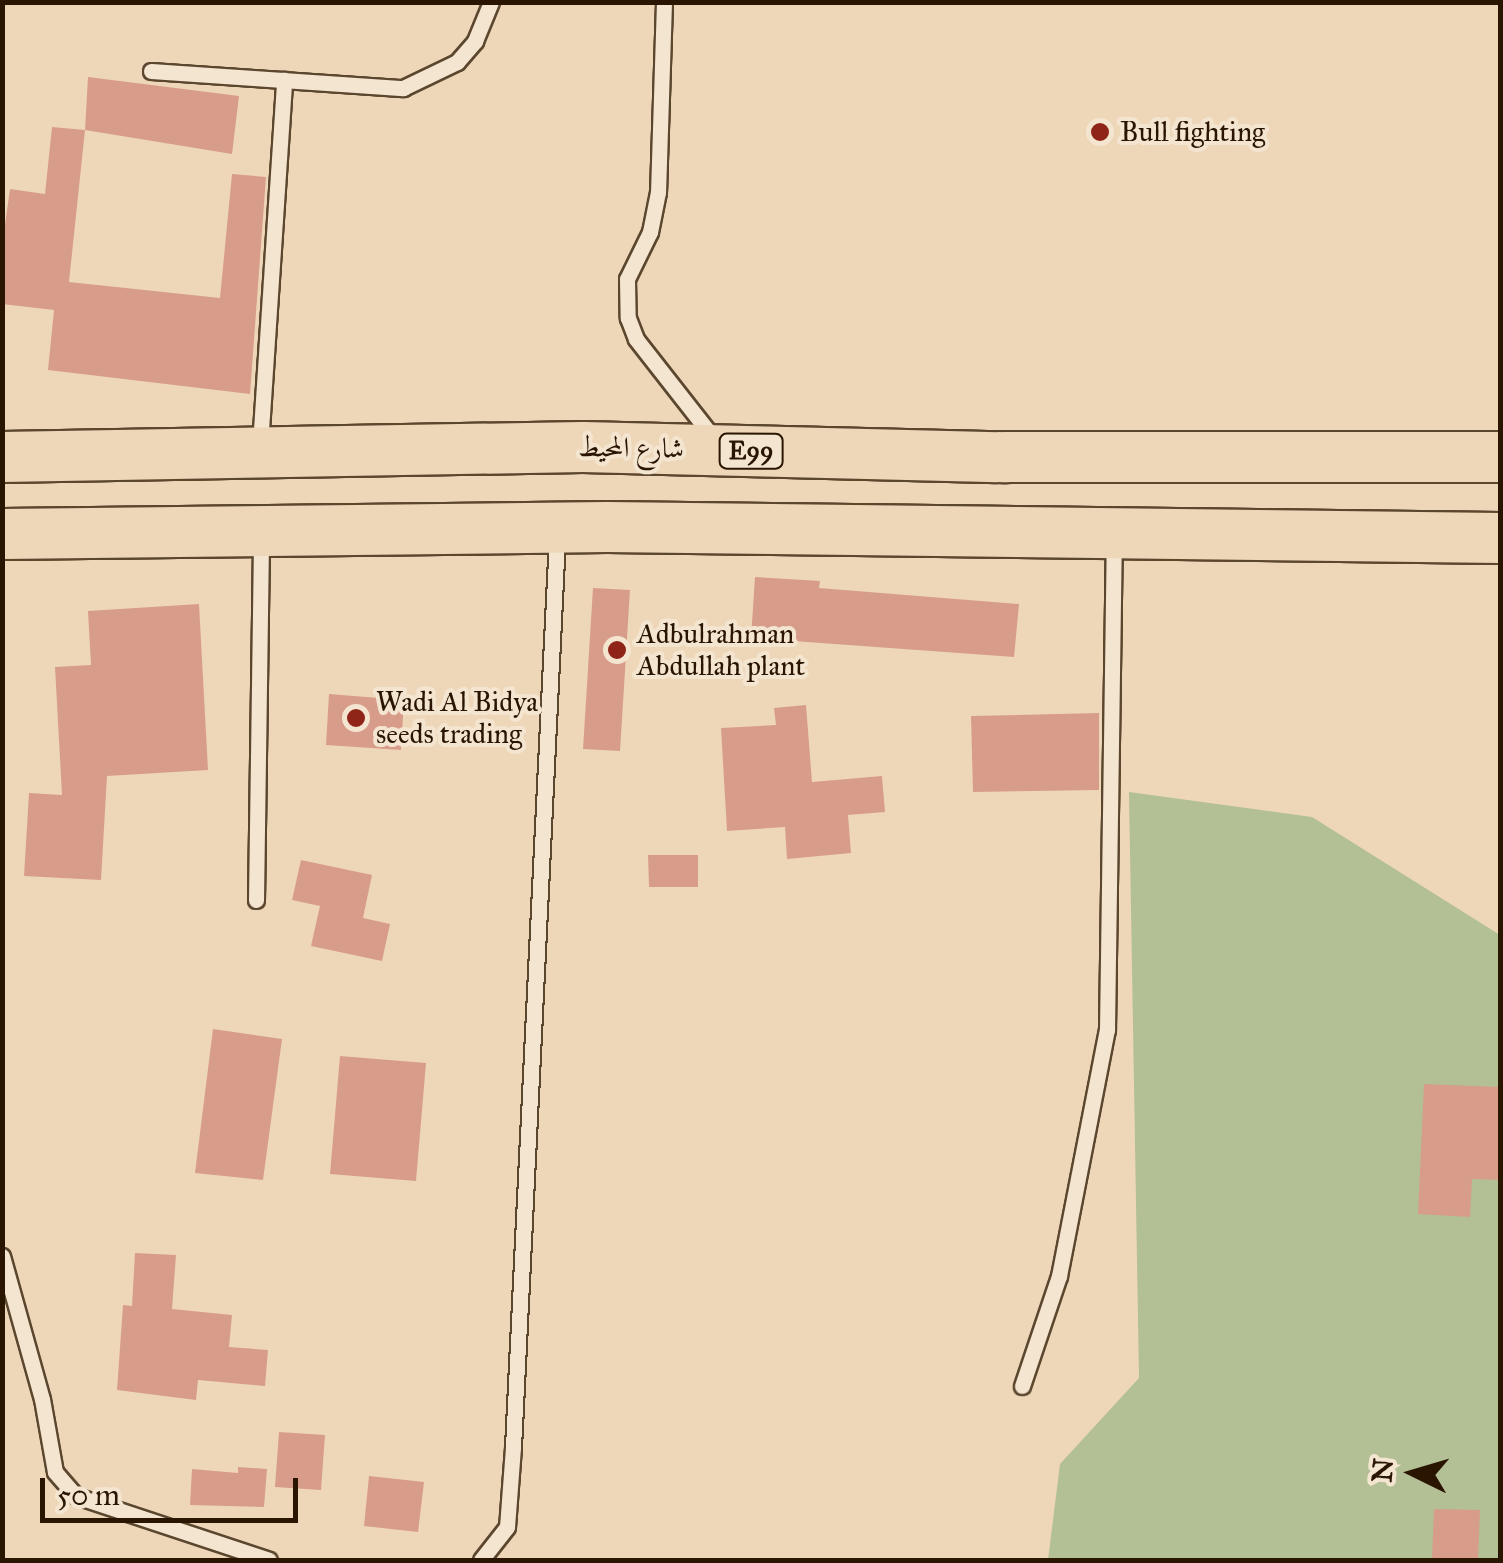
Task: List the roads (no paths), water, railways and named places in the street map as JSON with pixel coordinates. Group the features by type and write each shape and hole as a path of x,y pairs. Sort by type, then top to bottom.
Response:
{"highway":[{"name":"شارع المحيط","path":"2,458 583,447 1006,457 1500,457"},
{"path":"2,534 557,527 1500,538"}],"lane":[{"path":"151,71 403,88 457,62 475,41 491,2"},
{"path":"664,2 658,192 650,232 626,280 628,318 636,339 723,450"},
{"path":"259,454 284,80"},
{"path":"482,1560 506,1526 513,1447 557,527"},
{"path":"256,900 261,530"},
{"path":"1022,1386 1060,1276 1107,1030 1114,533"},
{"path":"2,1256 42,1399 56,1472 76,1496 269,1560"}],"place":[{"name":"Bull fighting","path":"1100,132"},
{"name":"Adbulrahman Abdullah plant","path":"617,650"},
{"name":"Wadi Al Bidya seeds trading","path":"356,718"}]}
